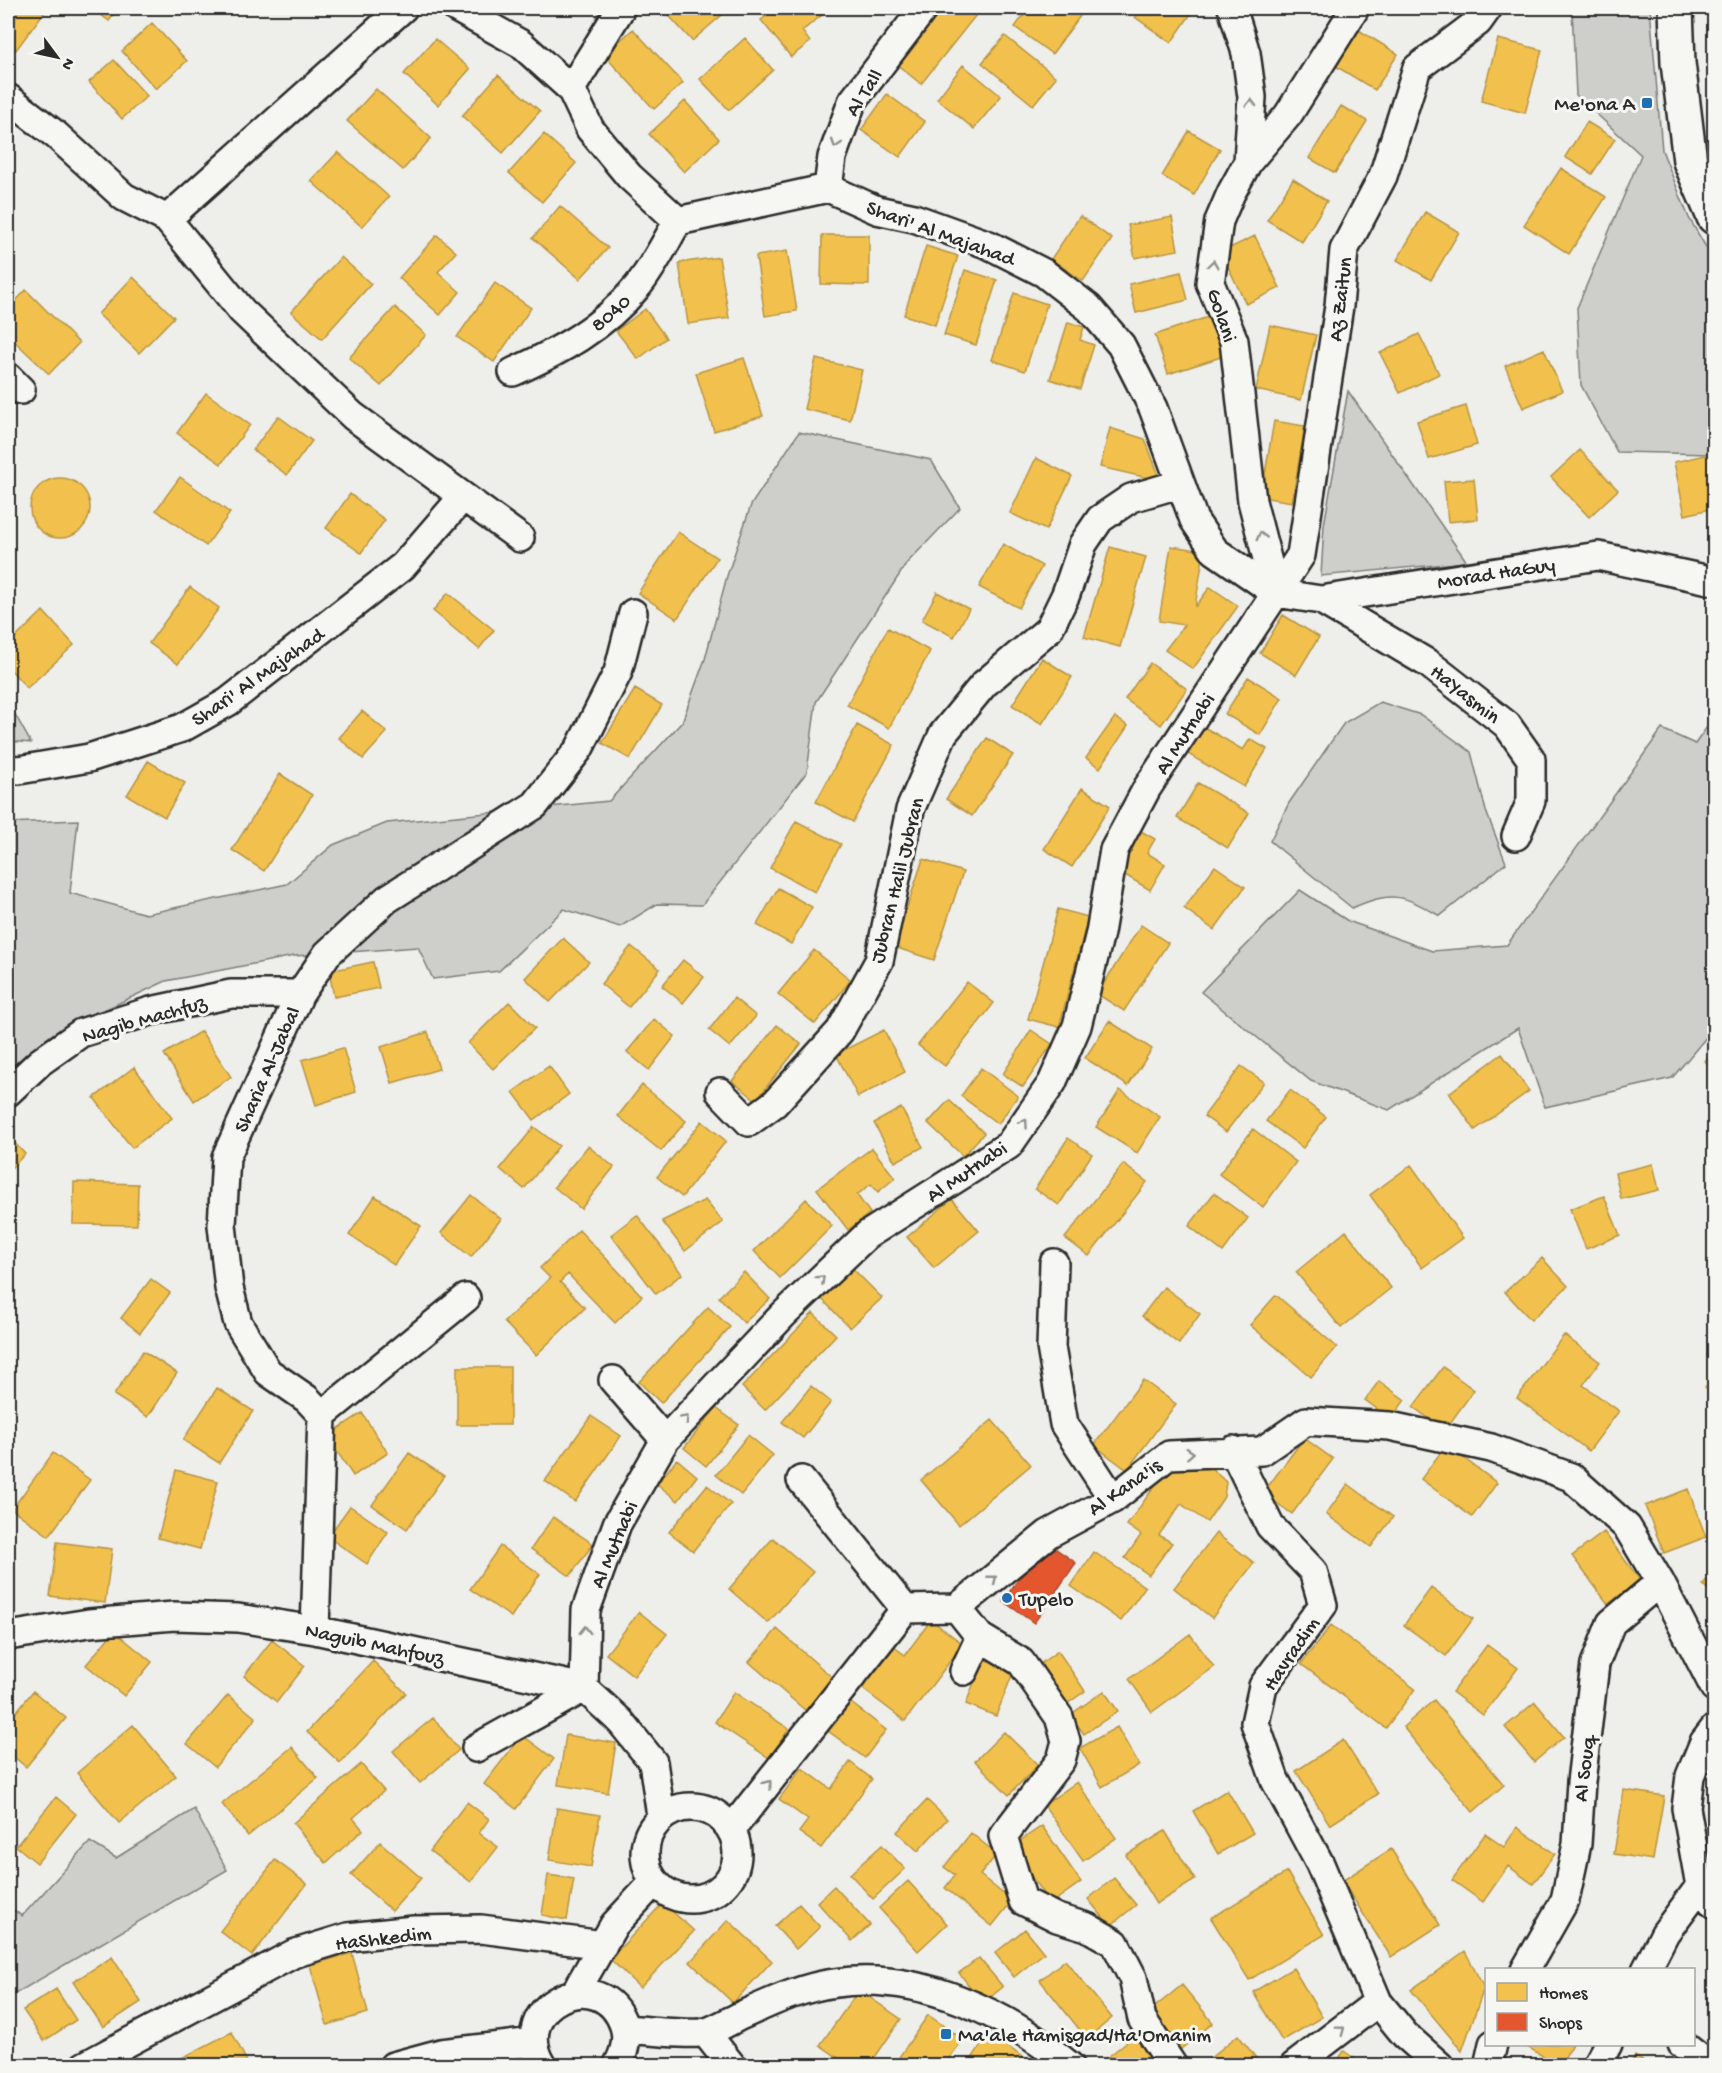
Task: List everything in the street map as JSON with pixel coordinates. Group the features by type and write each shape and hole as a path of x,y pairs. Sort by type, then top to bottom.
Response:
{"main road":[{"path":"1676,8 1678,63 1690,161 1714,217"}],"street":[{"path":"166,219 403,8"},
{"path":"456,8 521,44 571,88 590,129 628,176 678,221 828,188"},
{"path":"571,88 621,8"},
{"name":"Al Tall","path":"828,188 832,157 852,102 924,8"},
{"name":"Golani","path":"1232,8 1246,53 1252,97 1248,162 1219,221 1210,283 1234,341 1252,501 1276,593"},
{"name":"Az Zaitun","path":"1276,593 1301,555 1339,306 1344,250 1383,176 1417,68 1478,22 1488,8"},
{"path":"1248,162 1288,115 1354,10"},
{"path":"8,98 56,135 124,197 166,219 242,311 353,416 462,498 520,538"},
{"name":"Shari' Al Majahad","path":"828,188 878,210 914,218 989,245 1044,273 1089,308 1121,345 1153,408 1194,520 1215,551 1276,593"},
{"name":"8040","path":"513,372 561,351 611,315 638,286 678,221"},
{"name":"Jubran Halil Jubran","path":"720,1092 749,1122 775,1103 840,1031 879,961 910,810 943,734 984,684 1049,629 1066,594 1083,544 1100,519 1131,498 1179,484"},
{"name":"Shari' Al Majahad","path":"8,769 19,770 89,758 182,728 228,702 404,566 462,498"},
{"name":"Morad HaGuy","path":"1276,593 1321,600 1598,556 1714,581"},
{"name":"Al Mutnabi","path":"584,1688 586,1610 617,1524 665,1440 783,1315 867,1235 1009,1145 1052,1083 1077,1026 1100,933 1114,850 1148,788 1276,593"},
{"name":"HaYasmin","path":"1321,600 1429,664 1507,724 1531,759 1531,801 1516,836"},
{"name":"Sharia Al-Jabal","path":"322,1415 307,1399 268,1372 238,1323 229,1288 222,1225 226,1157 300,994 327,954 387,899 535,806 579,749 618,672 633,613"},
{"name":"Nagib Machfuz","path":"8,1092 40,1062 81,1033 151,1011 231,994 300,994"},
{"path":"1054,1263 1051,1347 1064,1424 1113,1499"},
{"path":"315,1630 322,1415 466,1298"},
{"path":"613,1380 665,1440"},
{"name":"Al Kana'is","path":"957,1608 1048,1534 1113,1499 1169,1455 1233,1450 1262,1451 1306,1421 1389,1426 1491,1448 1572,1477 1627,1527 1660,1582 1714,1687"},
{"name":"Havradim","path":"1233,1450 1270,1526 1313,1571 1323,1605 1263,1686 1255,1723 1275,1780 1320,1864 1378,2002"},
{"path":"801,1480 906,1609"},
{"name":"Al Souq","path":"1527,1968 1565,1900 1577,1844 1581,1782 1595,1664 1611,1623 1660,1582"},
{"path":"906,1609 957,1608 980,1637 1021,1662 1059,1718 1065,1741 1061,1760 1003,1836 1023,1901 1057,1918 1087,1927 1116,1943 1133,1978 1142,2019 1173,2066"},
{"path":"731,1830 906,1609"},
{"name":"Naguib Mahfouz","path":"8,1636 89,1623 174,1616 238,1618 315,1630 584,1688 620,1720 653,1762 661,1816"},
{"path":"964,1671 980,1637"},
{"path":"476,1748 584,1688"},
{"path":"1647,1968 1665,1933 1707,1895 1686,1808 1690,1776 1704,1742 1714,1729"},
{"path":"692,1806 708,1809 722,1818 731,1830 736,1844 737,1859 732,1874 723,1886 710,1895 695,1899 680,1898 666,1892 654,1882 646,1866 644,1848 650,1831 661,1816 675,1808 692,1806"},
{"path":"575,1993 614,1925 654,1882"},
{"name":"HaShkedim","path":"84,2066 293,1954 348,1937 414,1930 481,1929 603,1945"},
{"path":"625,2029 705,2032 775,2000 834,1983 890,1982 963,2001 1003,2019 1043,2043 1070,2066"},
{"path":"393,2066 441,2053 539,2054 535,2028 545,2010 561,1997 575,1993 595,1996 612,2006 625,2029 626,2044 616,2066"},
{"path":"1294,2066 1378,2002 1405,2035 1440,2066"},
{"path":"705,2032 732,2066"},
{"path":"1488,2066 1493,2046"},
{"path":"1596,2066 1607,2046"},
{"path":"1685,2046 1710,2066"}],"shaded area":[{"path":"1572,8 1650,8 1662,150 1689,218 1714,261 1714,454 1617,452 1581,385 1577,308 1641,155 1576,95"},
{"path":"1348,391 1467,562 1321,576 1324,525"},
{"path":"799,432 931,460 960,508 907,563 816,702 807,772 702,905 657,904 620,927 564,909 499,971 433,979 418,947 294,956 166,981 53,1034 8,1069 8,823 78,820 70,893 146,914 287,884 333,845 387,823 609,801 682,722 705,659 727,576 751,505"},
{"path":"8,702 31,743 8,741"},
{"path":"1380,702 1421,715 1471,752 1486,811 1506,863 1440,916 1416,903 1398,897 1378,899 1352,908 1270,841 1289,803 1344,723"},
{"path":"1714,717 1714,1028 1672,1078 1545,1107 1518,1028 1389,1110 1311,1081 1201,992 1300,890 1348,921 1432,951 1507,945 1662,729 1695,744"},
{"path":"194,1809 227,1870 8,1998 8,1906 22,1916 90,1842 116,1858"}],"building: Homes":[{"path":"40,8 45,11 16,50 8,44 8,9"},
{"path":"92,8 119,8 109,21"},
{"path":"662,8 715,8 722,15 692,41"},
{"path":"776,8 831,8 802,31 810,42 791,57 761,20"},
{"path":"939,8 980,10 921,84 895,63"},
{"path":"1029,8 1086,8 1052,54 1015,27"},
{"path":"1142,8 1195,8 1171,43 1135,17"},
{"path":"152,23 187,61 156,89 122,51"},
{"path":"633,29 683,83 654,109 604,55"},
{"path":"1357,29 1398,54 1375,90 1334,65"},
{"path":"1005,36 1056,77 1033,105 982,63"},
{"path":"745,38 773,70 729,110 700,79"},
{"path":"435,39 470,69 438,105 404,74"},
{"path":"1498,39 1542,50 1525,113 1481,101"},
{"path":"114,60 147,96 122,119 89,82"},
{"path":"963,65 1001,96 974,129 937,99"},
{"path":"498,75 540,111 503,153 462,116"},
{"path":"376,89 431,138 403,170 347,121"},
{"path":"887,94 925,122 900,157 861,130"},
{"path":"685,101 719,139 684,172 649,134"},
{"path":"1341,106 1367,121 1335,173 1309,158"},
{"path":"1587,122 1615,139 1592,174 1565,157"},
{"path":"1189,131 1220,149 1194,195 1162,176"},
{"path":"544,134 576,163 542,202 509,173"},
{"path":"338,152 389,197 362,227 311,181"},
{"path":"1561,168 1606,197 1569,254 1524,225"},
{"path":"1293,179 1327,201 1302,242 1267,220"},
{"path":"560,206 608,248 580,279 533,238"},
{"path":"1425,212 1459,232 1431,280 1397,260"},
{"path":"1080,216 1112,239 1083,281 1051,259"},
{"path":"1172,217 1178,250 1135,258 1128,225"},
{"path":"437,235 456,252 438,272 460,292 440,315 399,278"},
{"path":"822,235 869,235 869,285 821,284"},
{"path":"1255,236 1280,288 1246,304 1221,252"},
{"path":"926,246 958,256 935,325 904,315"},
{"path":"787,251 797,311 765,316 756,256"},
{"path":"341,257 371,284 322,339 291,312"},
{"path":"719,257 729,318 688,324 679,263"},
{"path":"965,270 997,280 976,345 944,335"},
{"path":"1181,272 1188,300 1136,313 1129,284"},
{"path":"133,277 174,317 139,353 98,314"},
{"path":"495,283 531,308 494,362 457,337"},
{"path":"26,290 79,343 49,374 8,335 8,309"},
{"path":"1014,293 1047,304 1025,371 992,360"},
{"path":"395,307 426,335 381,386 349,358"},
{"path":"645,309 666,338 638,359 616,331"},
{"path":"1211,316 1224,356 1168,374 1155,335"},
{"path":"1068,322 1084,327 1080,340 1094,345 1080,389 1050,379"},
{"path":"1270,325 1316,335 1301,400 1256,390"},
{"path":"1419,334 1439,374 1400,393 1380,353"},
{"path":"1544,349 1562,391 1523,408 1505,366"},
{"path":"744,358 763,416 714,431 696,373"},
{"path":"816,359 862,370 850,420 804,409"},
{"path":"206,393 250,425 221,464 177,433"},
{"path":"1466,406 1477,445 1429,459 1417,421"},
{"path":"278,416 312,441 287,475 253,450"},
{"path":"1274,421 1305,426 1292,502 1261,497"},
{"path":"1110,428 1145,439 1161,481 1100,467"},
{"path":"1580,450 1618,490 1589,517 1551,477"},
{"path":"1714,453 1714,508 1685,515 1674,462"},
{"path":"1036,458 1072,476 1046,530 1010,513"},
{"path":"180,477 230,513 206,546 156,510"},
{"path":"60,478 77,483 85,491 90,508 85,525 77,533 60,538 43,533 35,525 30,508 35,491 43,483"},
{"path":"1474,479 1478,519 1448,522 1444,481"},
{"path":"350,494 385,520 361,553 326,528"},
{"path":"678,532 717,558 677,619 638,593"},
{"path":"1003,544 1042,566 1019,608 979,587"},
{"path":"1171,546 1204,551 1195,607 1210,587 1238,606 1193,669 1165,650 1184,625 1159,621"},
{"path":"1110,547 1146,557 1120,647 1084,637"},
{"path":"190,587 219,608 178,664 149,643"},
{"path":"937,592 969,609 954,637 922,620"},
{"path":"448,593 494,630 479,649 433,611"},
{"path":"43,611 74,645 27,688 8,667 8,645"},
{"path":"1283,615 1319,637 1296,675 1260,653"},
{"path":"888,628 930,651 889,728 847,705"},
{"path":"1042,658 1072,677 1042,724 1012,705"},
{"path":"1150,663 1187,689 1161,725 1125,699"},
{"path":"1248,677 1282,698 1260,735 1225,714"},
{"path":"635,689 662,705 630,759 602,743"},
{"path":"362,711 387,732 363,759 339,738"},
{"path":"1115,717 1128,726 1100,768 1086,758"},
{"path":"857,725 894,745 853,822 816,802"},
{"path":"1204,727 1243,750 1250,739 1267,749 1244,787 1188,754"},
{"path":"987,738 1013,755 972,816 946,799"},
{"path":"148,761 185,783 165,817 127,795"},
{"path":"280,774 312,795 264,871 232,850"},
{"path":"1198,783 1249,813 1228,848 1177,818"},
{"path":"1082,788 1110,806 1072,867 1044,849"},
{"path":"796,821 841,844 815,892 770,868"},
{"path":"1139,830 1155,839 1147,853 1165,864 1150,890 1115,869"},
{"path":"923,859 963,872 934,960 894,947"},
{"path":"1215,866 1245,887 1214,930 1184,908"},
{"path":"778,888 812,907 791,944 757,925"},
{"path":"1058,909 1088,917 1059,1027 1028,1019"},
{"path":"1141,925 1168,943 1124,1011 1097,994"},
{"path":"563,938 589,962 550,1002 525,978"},
{"path":"631,946 660,969 629,1007 601,984"},
{"path":"814,950 851,980 815,1024 778,994"},
{"path":"683,960 704,977 683,1003 662,986"},
{"path":"373,962 379,988 334,997 329,971"},
{"path":"967,982 994,1003 945,1066 918,1045"},
{"path":"734,998 756,1016 730,1047 709,1030"},
{"path":"509,1002 535,1028 493,1069 468,1043"},
{"path":"654,1019 675,1036 649,1070 627,1052"},
{"path":"1109,1021 1152,1049 1128,1086 1085,1058"},
{"path":"777,1025 801,1044 756,1100 732,1081"},
{"path":"884,1030 905,1072 858,1097 836,1054"},
{"path":"1031,1030 1052,1044 1023,1087 1003,1074"},
{"path":"201,1031 231,1077 194,1101 164,1054"},
{"path":"428,1032 439,1069 392,1083 381,1047"},
{"path":"343,1048 356,1092 316,1105 302,1060"},
{"path":"1714,1049 1714,1068 1705,1061"},
{"path":"1502,1054 1529,1091 1475,1130 1449,1093"},
{"path":"549,1066 569,1094 534,1120 513,1092"},
{"path":"1241,1066 1264,1082 1226,1132 1204,1116"},
{"path":"134,1067 172,1118 132,1148 94,1098"},
{"path":"981,1068 1018,1096 998,1124 961,1096"},
{"path":"642,1085 686,1121 661,1151 618,1116"},
{"path":"1120,1090 1160,1117 1137,1153 1096,1127"},
{"path":"1290,1090 1326,1117 1303,1148 1266,1121"},
{"path":"949,1100 984,1133 963,1156 928,1123"},
{"path":"901,1108 923,1147 895,1162 874,1123"},
{"path":"702,1121 726,1141 682,1197 657,1177"},
{"path":"534,1127 559,1146 524,1189 500,1169"},
{"path":"1253,1129 1296,1162 1263,1207 1219,1174"},
{"path":"8,1136 25,1154 8,1171"},
{"path":"1068,1138 1092,1154 1059,1205 1035,1189"},
{"path":"588,1146 614,1167 581,1209 554,1187"},
{"path":"872,1148 895,1178 878,1192 871,1184 857,1195 870,1213 848,1230 817,1189"},
{"path":"1123,1164 1147,1182 1089,1256 1065,1238"},
{"path":"1653,1164 1659,1190 1621,1199 1615,1173"},
{"path":"1411,1165 1463,1238 1422,1268 1370,1195"},
{"path":"74,1182 138,1184 137,1225 73,1224"},
{"path":"1214,1193 1248,1218 1223,1252 1189,1226"},
{"path":"471,1195 501,1219 471,1257 441,1233"},
{"path":"375,1196 421,1226 394,1265 349,1235"},
{"path":"1604,1196 1620,1235 1586,1249 1570,1209"},
{"path":"806,1199 832,1226 780,1278 754,1251"},
{"path":"952,1199 979,1231 934,1268 907,1237"},
{"path":"705,1200 723,1222 685,1251 662,1221"},
{"path":"637,1215 682,1274 656,1294 611,1235"},
{"path":"579,1230 642,1296 615,1323 568,1274 560,1282 585,1308 536,1355 504,1322 550,1278 540,1268"},
{"path":"1346,1231 1391,1288 1341,1328 1296,1272"},
{"path":"1542,1258 1568,1286 1531,1320 1505,1292"},
{"path":"851,1267 882,1298 850,1328 820,1297"},
{"path":"744,1272 770,1299 744,1323 719,1297"},
{"path":"151,1279 170,1293 140,1333 121,1318"},
{"path":"1164,1287 1200,1314 1179,1344 1142,1316"},
{"path":"1276,1295 1337,1347 1311,1377 1250,1325"},
{"path":"708,1307 730,1327 661,1403 639,1382"},
{"path":"813,1313 836,1335 765,1410 742,1387"},
{"path":"1564,1335 1600,1362 1583,1385 1619,1411 1589,1451 1517,1398"},
{"path":"143,1351 177,1373 148,1417 114,1395"},
{"path":"457,1367 510,1367 510,1425 457,1425"},
{"path":"1443,1367 1474,1390 1445,1430 1413,1407"},
{"path":"1714,1378 1714,1396 1705,1387"},
{"path":"1143,1380 1176,1404 1127,1470 1094,1445"},
{"path":"1379,1381 1405,1400 1391,1419 1365,1400"},
{"path":"811,1386 831,1402 803,1438 782,1422"},
{"path":"217,1388 253,1411 219,1463 183,1440"},
{"path":"716,1408 739,1425 706,1466 684,1448"},
{"path":"362,1413 388,1453 353,1476 327,1436"},
{"path":"591,1416 621,1436 575,1502 545,1481"},
{"path":"992,1420 1031,1465 959,1525 921,1480"},
{"path":"748,1435 773,1455 741,1495 716,1475"},
{"path":"1304,1438 1333,1459 1292,1514 1263,1493"},
{"path":"1446,1445 1497,1483 1472,1517 1421,1479"},
{"path":"53,1453 90,1480 49,1536 12,1509"},
{"path":"409,1453 444,1476 407,1529 372,1505"},
{"path":"1201,1458 1226,1482 1224,1497 1207,1522 1181,1504 1159,1535 1172,1543 1149,1575 1125,1558 1141,1535 1127,1525 1173,1460"},
{"path":"677,1459 697,1476 678,1501 657,1484"},
{"path":"176,1470 218,1481 200,1549 158,1538"},
{"path":"1348,1484 1393,1517 1371,1547 1326,1514"},
{"path":"707,1485 731,1504 693,1551 669,1532"},
{"path":"1688,1489 1706,1537 1664,1553 1645,1506"},
{"path":"350,1506 388,1532 367,1564 328,1537"},
{"path":"553,1517 593,1544 570,1576 531,1549"},
{"path":"1604,1532 1640,1580 1608,1604 1572,1556"},
{"path":"1216,1533 1254,1563 1212,1618 1174,1588"},
{"path":"773,1538 813,1572 768,1623 729,1589"},
{"path":"57,1542 112,1549 105,1603 50,1596"},
{"path":"500,1546 540,1574 511,1617 470,1589"},
{"path":"1094,1552 1145,1587 1121,1621 1071,1586"},
{"path":"1714,1573 1714,1595 1703,1585"},
{"path":"1431,1588 1473,1619 1446,1656 1404,1625"},
{"path":"639,1612 667,1634 634,1676 606,1654"},
{"path":"931,1620 963,1644 905,1721 855,1683 886,1641 905,1655"},
{"path":"1331,1625 1415,1689 1386,1728 1301,1664"},
{"path":"777,1629 834,1679 806,1711 749,1662"},
{"path":"114,1631 152,1662 124,1696 86,1665"},
{"path":"1190,1634 1214,1667 1152,1712 1129,1679"},
{"path":"272,1640 305,1666 277,1702 244,1676"},
{"path":"1487,1645 1518,1668 1483,1715 1452,1692"},
{"path":"1058,1651 1085,1691 1060,1709 1033,1669"},
{"path":"985,1653 1016,1665 996,1716 966,1704"},
{"path":"373,1661 406,1693 340,1763 307,1732"},
{"path":"33,1691 66,1718 26,1767 8,1752 8,1722"},
{"path":"1104,1691 1118,1711 1084,1734 1070,1715"},
{"path":"734,1692 789,1729 769,1758 715,1722"},
{"path":"228,1695 256,1718 215,1767 187,1744"},
{"path":"846,1699 886,1730 865,1758 824,1728"},
{"path":"1434,1700 1504,1785 1473,1812 1403,1727"},
{"path":"1535,1702 1564,1737 1534,1762 1505,1727"},
{"path":"433,1718 459,1750 420,1783 393,1751"},
{"path":"133,1725 176,1776 119,1823 77,1773"},
{"path":"1117,1727 1139,1765 1102,1787 1080,1748"},
{"path":"1004,1732 1038,1765 1009,1795 975,1761"},
{"path":"522,1735 554,1759 516,1809 484,1784"},
{"path":"566,1735 616,1743 608,1793 558,1785"},
{"path":"1343,1740 1378,1794 1330,1825 1296,1771"},
{"path":"292,1747 318,1778 248,1836 222,1804"},
{"path":"850,1762 872,1779 821,1848 799,1832 808,1820 779,1799 802,1768 831,1789"},
{"path":"361,1764 384,1791 353,1818 363,1830 326,1863 293,1823"},
{"path":"1077,1782 1116,1838 1083,1861 1044,1805"},
{"path":"1227,1790 1253,1833 1218,1854 1193,1811"},
{"path":"1624,1790 1664,1796 1653,1860 1614,1854"},
{"path":"56,1797 76,1814 37,1863 16,1846"},
{"path":"927,1800 947,1819 918,1851 897,1832"},
{"path":"467,1802 489,1819 479,1833 498,1847 471,1882 430,1851"},
{"path":"557,1808 600,1815 591,1867 549,1860"},
{"path":"1042,1826 1081,1882 1050,1904 1011,1847"},
{"path":"1517,1827 1555,1854 1533,1884 1508,1866 1483,1902 1452,1880 1485,1834 1504,1847"},
{"path":"1165,1831 1195,1880 1156,1904 1126,1855"},
{"path":"971,1833 997,1854 980,1875 1012,1901 992,1926 945,1888 955,1875 944,1867"},
{"path":"380,1842 421,1878 392,1911 351,1875"},
{"path":"882,1845 905,1869 873,1899 850,1874"},
{"path":"1391,1849 1440,1925 1391,1957 1342,1881"},
{"path":"275,1860 307,1884 252,1956 220,1931"},
{"path":"1287,1872 1324,1935 1249,1980 1211,1918"},
{"path":"548,1875 574,1879 567,1920 542,1915"},
{"path":"1114,1878 1136,1905 1110,1926 1088,1899"},
{"path":"908,1881 947,1924 918,1951 879,1908"},
{"path":"834,1886 870,1925 852,1941 817,1902"},
{"path":"663,1903 694,1931 640,1988 610,1959"},
{"path":"799,1904 820,1927 796,1949 775,1926"},
{"path":"728,1920 772,1961 733,2003 690,1962"},
{"path":"1025,1929 1044,1953 1014,1977 995,1953"},
{"path":"1465,1951 1484,1988 1462,2051 1411,1990"},
{"path":"352,1953 368,2013 327,2025 310,1965"},
{"path":"112,1957 141,2002 103,2027 73,1982"},
{"path":"979,1958 1003,1987 983,2003 959,1973"},
{"path":"1065,1960 1112,2018 1087,2039 1040,1980"},
{"path":"1293,1968 1322,2017 1282,2041 1253,1992"},
{"path":"1182,1985 1213,2023 1176,2053 1145,2015"},
{"path":"56,1989 76,2020 44,2041 23,2010"},
{"path":"859,1990 901,2019 869,2066 850,2066 820,2045"},
{"path":"928,2015 963,2039 944,2066 893,2066"},
{"path":"232,2032 249,2066 171,2066 170,2064"},
{"path":"989,2033 1025,2059 1020,2066 967,2066"},
{"path":"1238,2035 1260,2063 1201,2066"},
{"path":"1134,2036 1158,2066 1109,2066 1104,2060"},
{"path":"8,2044 21,2065 21,2066 8,2066"},
{"path":"1525,2046 1571,2046 1560,2066"},
{"path":"1344,2051 1365,2066 1334,2066"},
{"path":"1635,2056 1650,2066 1629,2066"}],"building: Shops":[{"path":"1045,1541 1076,1563 1034,1623 1003,1601"}],"place":[{"name":"Me'ona A","path":"1647,103"},
{"name":"Tupelo","path":"1007,1598"},
{"name":"Ma'ale Hamisgad/Ha'Omanim","path":"946,2034"}]}
